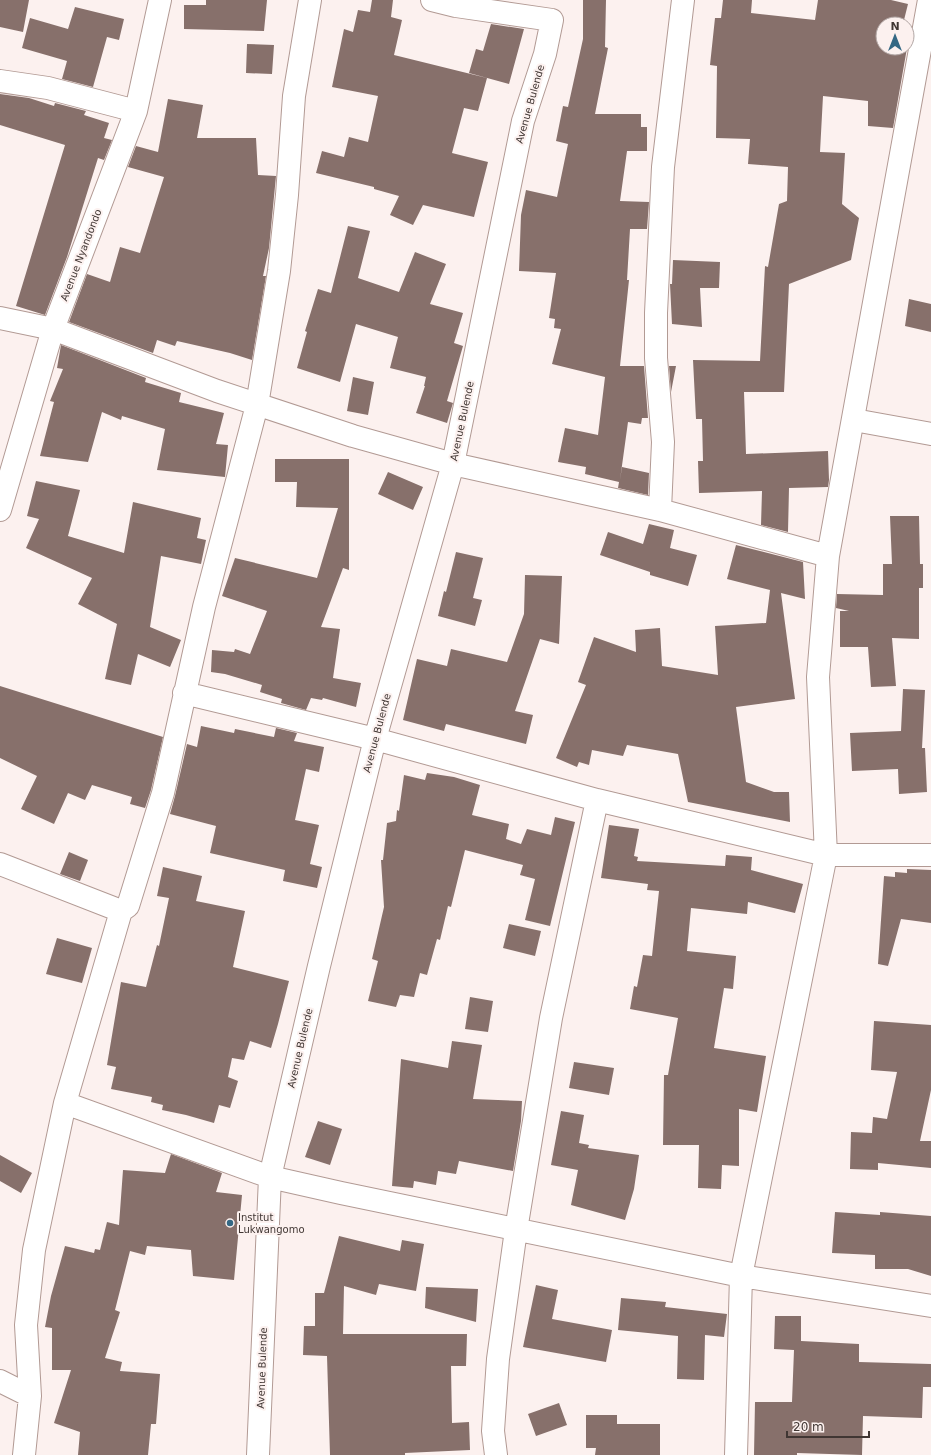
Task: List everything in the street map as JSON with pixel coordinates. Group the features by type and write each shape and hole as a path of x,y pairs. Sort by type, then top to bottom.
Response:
{"street":[{"name":"Avenue Nyandondo","path":"0,510 53,329 136,111 160,0"},
{"path":"24,1455 30,1396 26,1325 34,1250 65,1103 121,911 128,906 163,793 204,607 257,405 279,271 287,196 294,96 310,0"},
{"name":"Avenue Bulende","path":"258,1455 270,1177 320,958 375,740 453,464 523,121 545,54 552,20 456,6 432,0"},
{"path":"660,510 663,442 656,358 656,313 663,167 683,0"},
{"path":"736,1455 741,1276 826,855 818,677 828,556 854,420 929,0"},
{"path":"0,82 48,88 136,111"},
{"path":"0,318 53,329 217,391 353,436 453,464 660,510 828,556"},
{"path":"854,420 931,434"},
{"path":"184,693 375,740 597,800 826,855 931,855"},
{"path":"496,1455 493,1431 498,1359 516,1230 551,1018 597,800"},
{"path":"0,864 121,911"},
{"path":"65,1103 270,1177 516,1230 741,1276 931,1306"},
{"path":"0,1381 30,1396"}],"building":[{"path":"0,0 29,0 23,32 0,27"},
{"path":"206,0 267,0 264,31 184,29 184,5 206,5"},
{"path":"372,0 393,0 391,17 402,20 394,55 487,78 478,111 464,108 452,153 488,162 474,217 423,205 413,225 390,215 399,196 374,189 374,187 316,173 322,151 344,157 349,137 368,142 378,96 332,87 344,29 353,32 358,10 370,12"},
{"path":"583,0 606,0 605,47 608,48 595,114 641,114 641,127 647,127 647,151 627,151 620,201 649,202 647,229 630,229 627,280 629,280 620,366 644,366 648,418 642,418 641,424 628,422 620,480 622,467 649,473 648,495 618,488 619,482 585,474 586,467 558,462 565,428 598,435 605,377 552,364 561,329 554,328 555,319 549,318 556,273 519,271 521,215 526,190 557,197 568,144 556,141 563,106 568,107 583,39"},
{"path":"723,0 752,0 751,13 815,20 818,0 891,0 908,4 905,16 875,16 875,56 906,56 893,128 868,126 868,101 823,96 820,152 845,153 842,204 859,218 851,260 789,284 784,392 744,392 746,454 828,451 828,487 789,488 788,532 761,525 762,491 699,493 698,461 703,461 702,419 696,419 693,360 760,361 765,266 768,267 779,204 787,201 788,167 748,164 750,139 716,138 717,66 710,65 715,18 721,18"},
{"path":"75,7 124,19 119,40 107,37 93,87 62,79 67,61 22,48 30,18 68,29"},
{"path":"491,24 524,29 509,84 469,73 476,49 483,51"},
{"path":"247,44 274,45 272,74 246,73"},
{"path":"0,94 29,98 54,106 55,103 86,111 84,115 109,123 104,138 112,140 104,160 98,158 67,257 45,315 16,306 65,145 0,125"},
{"path":"168,99 203,105 197,138 256,138 258,175 276,176 269,248 263,276 266,276 252,360 230,353 177,341 175,346 157,340 153,353 69,322 87,274 110,282 120,247 140,253 164,177 128,167 136,146 158,152"},
{"path":"348,226 370,231 358,278 399,292 415,252 446,264 430,304 463,313 454,343 463,346 447,401 453,403 447,423 416,413 425,386 426,377 390,368 398,337 356,324 340,382 297,368 307,332 305,331 318,289 331,293"},
{"path":"673,260 720,262 719,288 700,288 702,327 672,324 670,284 672,284"},
{"path":"909,299 931,304 931,332 905,326"},
{"path":"61,345 146,378 145,382 181,393 179,402 224,413 216,444 228,445 225,477 157,470 165,429 122,416 121,420 102,412 88,462 40,456 54,402 50,401 63,369 57,368"},
{"path":"669,366 676,366 671,392"},
{"path":"353,377 374,382 368,415 347,411"},
{"path":"275,459 349,459 349,570 343,568 321,627 340,629 333,678 361,683 356,707 323,698 322,700 311,698 306,710 281,703 282,699 260,692 262,685 225,674 211,672 212,650 234,652 235,649 250,654 267,611 222,596 235,558 317,578 338,508 296,507 297,482 275,482"},
{"path":"388,472 423,487 413,510 378,494"},
{"path":"36,481 80,490 68,536 124,553 133,502 201,518 197,538 206,540 201,564 161,556 150,627 181,640 170,667 138,654 131,685 105,679 117,624 78,604 92,578 26,548 39,519 27,516"},
{"path":"890,516 919,516 920,564 923,564 923,588 919,588 919,639 892,638 896,686 871,687 868,647 840,647 840,611 849,611 836,608 837,594 883,595 883,564 892,564"},
{"path":"649,524 674,530 670,548 697,555 688,586 650,575 650,572 600,555 608,532 643,544"},
{"path":"736,545 803,562 805,599 781,593 795,699 736,707 746,782 774,792 789,792 790,822 688,802 678,754 627,745 623,756 592,750 589,765 579,762 577,767 556,758 586,685 578,682 594,637 636,652 635,630 660,628 662,666 718,675 715,626 766,623 770,590 727,579"},
{"path":"456,552 483,558 473,598 482,600 475,626 438,616 444,591 446,592"},
{"path":"525,575 562,576 559,644 540,639 515,711 533,715 526,744 446,724 444,731 403,720 417,659 447,666 451,649 507,662 524,614"},
{"path":"0,686 163,737 151,790 145,808 130,804 132,797 92,785 85,800 68,793 54,824 21,809 37,776 0,758"},
{"path":"903,689 925,690 922,748 925,748 927,792 899,794 898,769 852,771 850,733 901,731"},
{"path":"201,726 234,733 235,729 274,737 276,728 297,733 294,741 324,747 319,772 306,769 295,820 319,825 310,864 322,867 317,888 283,881 285,870 210,853 216,826 170,814 187,744 197,747"},
{"path":"427,773 454,777 480,785 472,815 509,824 506,839 521,844 527,829 551,835 555,817 575,822 550,926 525,920 535,879 520,875 523,865 465,850 451,907 448,906 440,940 437,939 427,975 420,973 414,997 400,995 396,1007 368,1001 378,961 372,959 384,907 381,860 383,860 387,823 396,821 397,810 399,811 404,775 425,780"},
{"path":"609,825 639,829 634,856 638,857 637,861 725,866 726,855 752,857 751,870 803,884 795,913 748,902 747,914 691,908 687,951 736,956 733,989 724,988 714,1048 766,1056 757,1112 739,1109 739,1166 722,1165 721,1189 698,1188 699,1145 663,1145 664,1075 668,1075 678,1018 630,1009 634,986 637,987 643,955 652,956 659,891 647,890 648,884 601,878"},
{"path":"69,852 88,860 80,881 60,874"},
{"path":"163,867 202,876 196,901 245,911 233,967 289,981 271,1048 250,1041 244,1060 232,1058 228,1077 238,1081 230,1108 219,1105 214,1123 162,1110 163,1105 151,1102 152,1097 111,1089 116,1067 107,1065 121,982 146,987 157,945 159,946 169,898 157,896"},
{"path":"907,869 931,870 931,923 901,919 888,966 878,964 884,876 895,877 895,872 907,873"},
{"path":"509,924 541,931 535,956 503,948"},
{"path":"57,938 92,948 82,983 46,974"},
{"path":"470,997 493,1001 488,1032 465,1029"},
{"path":"874,1021 931,1025 931,1090 920,1141 931,1141 931,1168 878,1163 878,1170 850,1169 851,1132 872,1133 873,1117 887,1119 897,1072 871,1070"},
{"path":"452,1041 482,1045 473,1099 522,1101 521,1121 513,1171 459,1161 456,1174 438,1171 436,1185 414,1181 413,1188 392,1186 401,1059 448,1068"},
{"path":"574,1062 614,1068 609,1095 569,1088"},
{"path":"561,1111 584,1115 579,1143 589,1145 588,1148 639,1155 634,1189 625,1220 571,1205 578,1170 551,1165"},
{"path":"318,1121 342,1129 330,1165 305,1157"},
{"path":"171,1154 222,1173 216,1192 242,1195 234,1280 193,1276 191,1250 147,1246 145,1255 130,1251 115,1310 120,1312 105,1358 122,1362 120,1371 160,1374 156,1424 151,1424 148,1455 78,1455 80,1432 54,1423 71,1370 52,1370 52,1328 45,1327 51,1296 65,1246 94,1253 95,1249 100,1250 107,1222 119,1225 123,1170 165,1173"},
{"path":"0,1155 32,1173 21,1193 0,1181"},
{"path":"835,1212 880,1215 880,1212 931,1216 931,1276 908,1269 875,1269 875,1255 832,1253"},
{"path":"339,1236 400,1251 402,1240 424,1244 416,1291 379,1284 376,1295 344,1286 343,1334 467,1334 466,1366 451,1366 452,1423 469,1422 470,1450 405,1453 405,1455 330,1455 327,1356 303,1355 304,1326 315,1326 315,1293 324,1293"},
{"path":"536,1285 558,1290 552,1319 612,1330 606,1362 523,1347"},
{"path":"426,1287 478,1289 476,1322 425,1308"},
{"path":"621,1298 666,1302 665,1307 727,1314 724,1337 705,1335 704,1380 677,1379 678,1336 618,1330"},
{"path":"775,1316 801,1316 801,1341 859,1344 859,1362 931,1364 931,1387 923,1387 922,1418 863,1416 862,1455 797,1453 797,1455 754,1455 755,1402 792,1402 794,1350 774,1349"},
{"path":"559,1403 567,1425 536,1436 528,1414"},
{"path":"586,1415 617,1415 617,1424 660,1424 660,1455 595,1455 596,1448 586,1448"}],"place":[{"name":"Institut Lukwangomo","path":"230,1223"}]}
